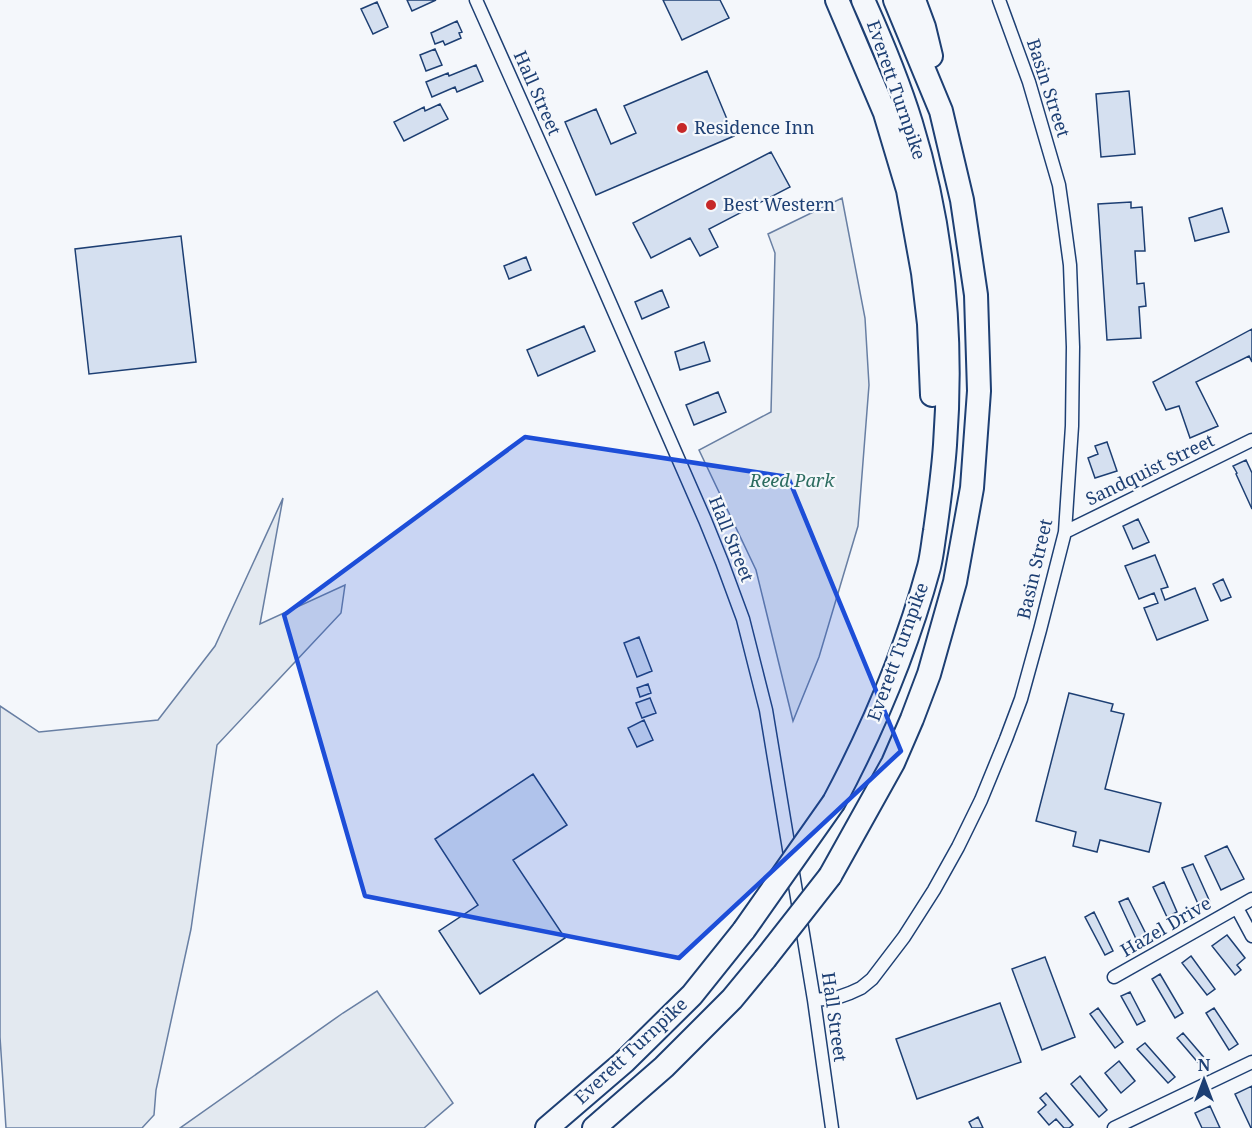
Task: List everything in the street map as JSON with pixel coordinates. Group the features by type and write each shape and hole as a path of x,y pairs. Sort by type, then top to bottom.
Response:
{"highway":[{"path":"837,0 885,113 908,190 923,273 929,324 933,404 929,565"},
{"name":"Everett Turnpike","path":"547,1128 624,1062 683,1003 744,930 834,802 857,759 900,657 929,565 942,482 947,423 948,342 941,262 923,167 910,121 883,46 863,0"},
{"name":"Everett Turnpike","path":"594,1128 664,1067 732,999 830,876 893,763 912,719 929,674 955,582 972,488 979,391 976,295 962,200 941,111 895,0"},
{"path":"914,0 933,63 941,111"}],"street":[{"name":"Hall Street","path":"476,0 560,186 705,520 743,619 766,710 814,1000 832,1128"},
{"name":"Basin Street","path":"814,1000 836,998 850,993 872,979 904,937 958,847 981,800 1021,699 1065,532 1072,426 1073,347 1070,265 1064,213 1059,185 1029,82 999,0"},
{"name":"Sandquist Street","path":"1065,532 1252,440"},
{"name":"Hazel Drive","path":"1114,978 1252,899"},
{"name":"Hazel Drive","path":"1237,908 1252,936"},
{"path":"1114,1128 1252,1062"}],"highlighted area":[{"path":"525,437 788,477 901,751 679,958 365,896 284,615"}],"green space":[{"name":"Reed Park","path":"842,198 865,318 869,385 858,526 819,657 793,721 756,570 699,450 771,412 775,253 768,234"},
{"path":"283,498 260,624 345,585 341,613 217,745 191,929 156,1090 154,1115 142,1128 6,1128 0,1037 0,706 39,732 158,720 215,646"},
{"path":"377,991 453,1103 424,1128 180,1128 343,1013"}],"building":[{"path":"407,0 436,0 412,11"},
{"path":"663,0 720,0 729,18 682,40"},
{"path":"377,2 388,27 373,34 361,9"},
{"path":"457,21 462,32 459,33 461,38 445,45 443,41 435,44 431,33"},
{"path":"435,49 442,65 426,71 420,55"},
{"path":"476,65 483,81 457,92 455,87 432,97 426,82"},
{"name":"Residence Inn","path":"707,71 734,136 596,195 565,122 596,109 611,144 636,133 624,106"},
{"path":"1129,91 1135,154 1101,157 1096,94"},
{"path":"440,104 448,119 404,141 394,122 424,107 425,111"},
{"name":"Best Western","path":"771,152 790,187 709,229 718,247 700,256 690,238 651,258 633,223"},
{"path":"1131,202 1131,208 1142,207 1145,251 1135,251 1137,284 1144,283 1146,306 1139,307 1141,338 1107,340 1098,204"},
{"path":"1222,208 1229,232 1195,241 1189,218"},
{"path":"181,236 196,362 89,374 75,249"},
{"path":"526,257 531,270 509,279 504,266"},
{"path":"662,290 669,307 642,319 635,302"},
{"path":"584,326 595,351 538,376 527,350"},
{"path":"1252,329 1252,362 1249,356 1196,382 1218,426 1190,438 1179,406 1166,410 1153,382"},
{"path":"704,342 710,361 680,370 675,352"},
{"path":"718,392 726,412 694,425 686,405"},
{"path":"1107,442 1117,471 1095,478 1088,458 1098,454 1095,446"},
{"path":"1246,460 1252,473 1252,509 1233,466"},
{"path":"1138,519 1149,542 1133,549 1123,526"},
{"path":"1155,555 1168,587 1161,589 1165,600 1195,588 1208,620 1157,640 1144,608 1158,603 1154,593 1139,599 1125,566"},
{"path":"1223,579 1231,597 1221,601 1213,584"},
{"path":"639,637 652,671 637,677 624,643"},
{"path":"648,684 651,693 640,697 637,688"},
{"path":"1069,693 1113,704 1111,711 1124,714 1105,789 1161,803 1149,852 1100,840 1097,852 1073,846 1076,832 1036,821"},
{"path":"650,698 656,713 642,718 636,703"},
{"path":"644,720 653,740 637,747 628,728"},
{"path":"533,774 567,825 513,860 565,938 480,994 439,931 478,905 435,839"},
{"path":"1227,846 1244,879 1221,890 1205,856"},
{"path":"1193,864 1210,902 1199,906 1182,868"},
{"path":"1164,882 1177,912 1167,917 1153,887"},
{"path":"1128,898 1147,936 1137,941 1119,902"},
{"path":"1094,912 1113,951 1105,955 1085,917"},
{"path":"1227,935 1245,958 1237,965 1241,970 1235,975 1212,946"},
{"path":"1191,956 1215,989 1207,995 1182,963"},
{"path":"1045,957 1075,1037 1042,1050 1012,969"},
{"path":"1160,974 1183,1013 1175,1018 1152,979"},
{"path":"1130,992 1145,1021 1137,1025 1121,996"},
{"path":"1000,1003 1021,1062 917,1099 896,1039"},
{"path":"1098,1008 1123,1042 1115,1048 1090,1014"},
{"path":"1214,1008 1238,1044 1229,1050 1206,1013"},
{"path":"1183,1033 1207,1061 1201,1066 1177,1038"},
{"path":"1145,1043 1175,1077 1168,1083 1137,1049"},
{"path":"1119,1061 1135,1081 1121,1093 1105,1073"},
{"path":"1080,1076 1107,1110 1099,1117 1071,1084"},
{"path":"1252,1086 1252,1128 1251,1128 1235,1094"},
{"path":"1046,1093 1073,1125 1069,1128 1064,1128 1056,1119 1049,1125 1038,1112 1046,1105 1040,1098"},
{"path":"1210,1106 1220,1128 1202,1128 1195,1113"},
{"path":"978,1117 983,1128 972,1128 969,1122"}],"place":[{"name":"Residence Inn","path":"682,128"},
{"name":"Best Western","path":"711,205"}]}
